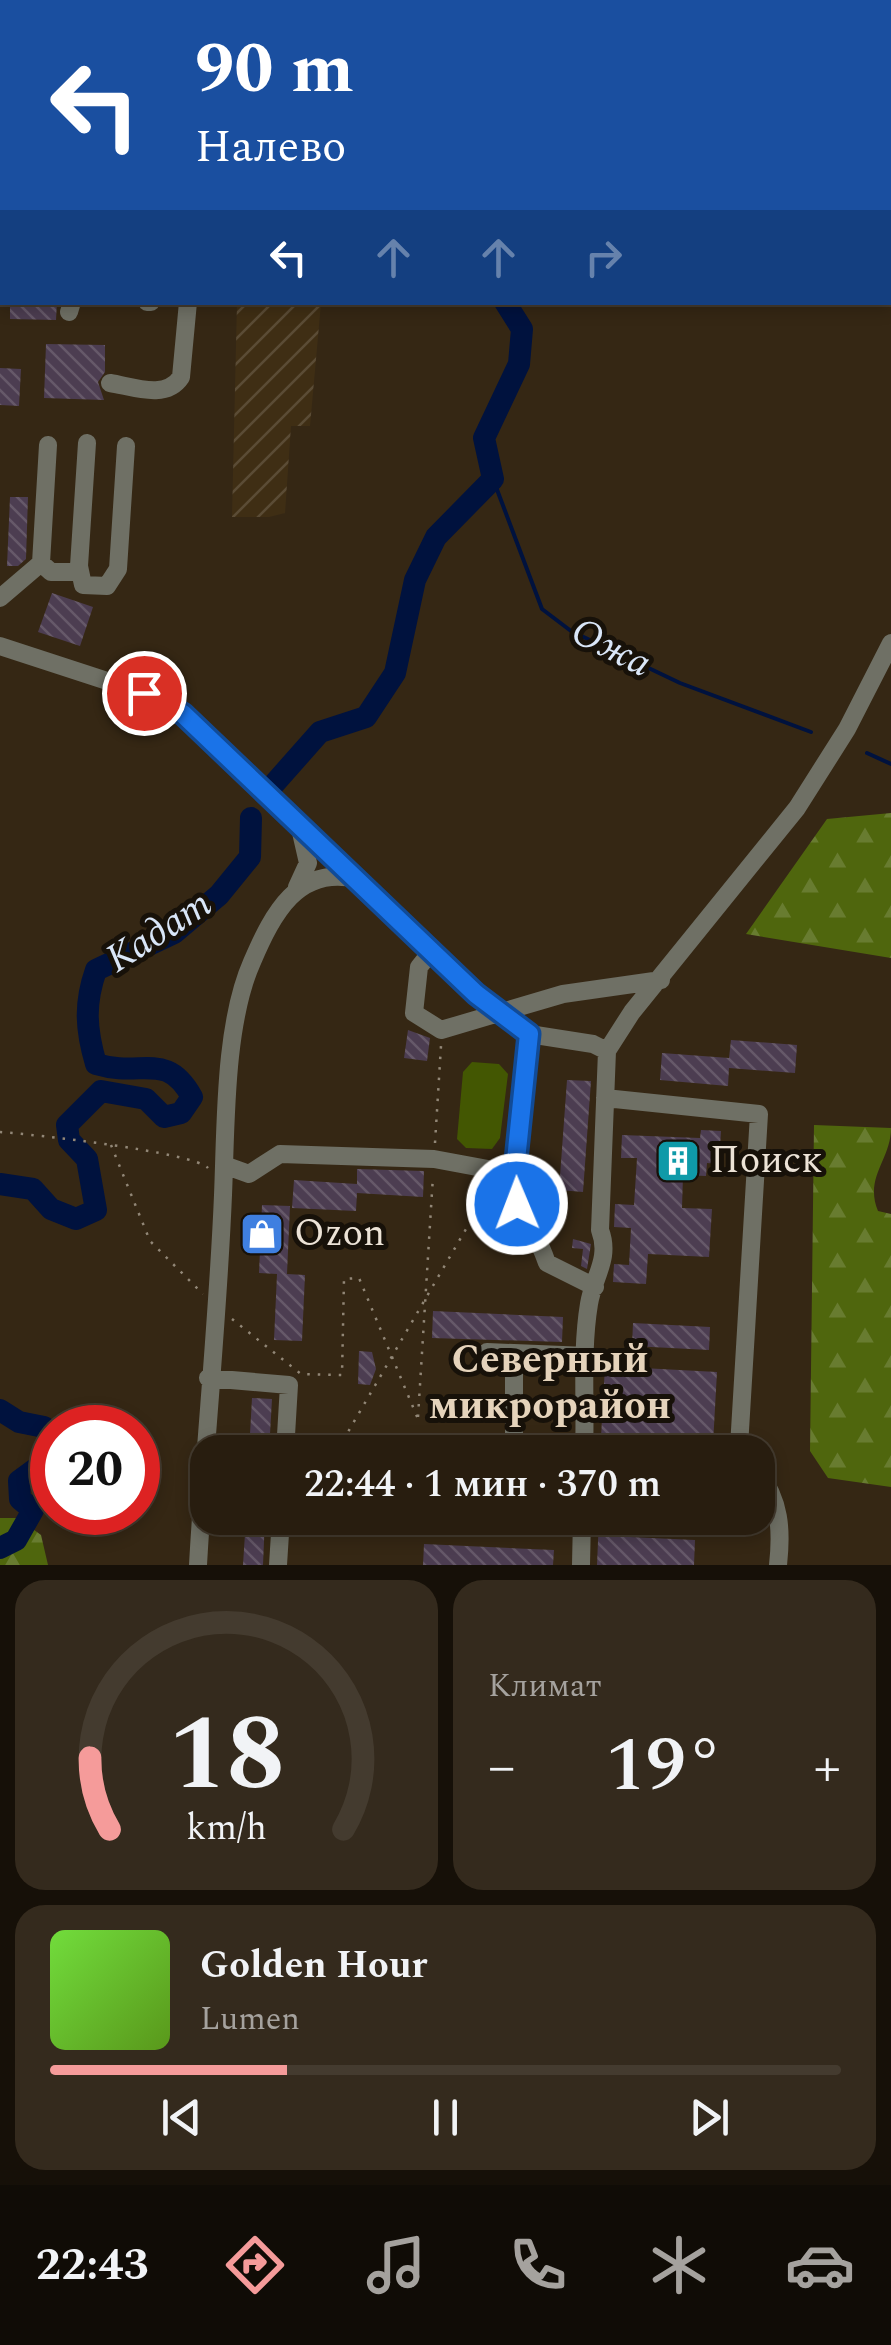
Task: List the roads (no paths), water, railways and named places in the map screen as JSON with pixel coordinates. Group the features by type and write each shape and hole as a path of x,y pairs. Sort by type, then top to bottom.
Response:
{"street":[{"path":"110,383 164,391 175,386 181,376 188,305"},
{"path":"87,444 79,566 80,580 88,588 107,586 115,577 126,446"},
{"path":"0,598 41,564 48,445"},
{"path":"41,564 51,572 74,572 79,566"},
{"path":"585,1435 588,1302 605,1244 600,1230 607,1052 797,808 846,729 891,643"},
{"path":"0,646 164,701 183,714 499,1015 529,1034 594,1044 607,1052"},
{"path":"198,1565 224,1165 241,1000 251,963 308,863 300,827"},
{"path":"297,887 320,875 357,879"},
{"path":"432,952 419,967 414,1013 442,1030 563,994 661,980"},
{"path":"504,1172 516,1160 529,1034"},
{"path":"605,1098 760,1114 741,1435"},
{"path":"224,1165 249,1174 280,1154 434,1159 504,1172"},
{"path":"504,1172 517,1204 533,1222 547,1263 595,1286"},
{"path":"488,1352 587,1356"},
{"path":"514,1353 514,1435"},
{"path":"208,1378 288,1385 286,1435"},
{"path":"775,1504 782,1527 778,1565"},
{"path":"278,1565 280,1535"},
{"path":"581,1565 582,1535"}],"waterway":[{"name":"Кадат","path":"274,784 320,732 366,717 395,673 415,580 436,537 493,479 484,438 519,364 522,329 507,305"},
{"name":"Ожа","path":"493,479 542,609 571,631 680,683 811,732"},
{"name":"Ожа","path":"867,753 891,764"},
{"name":"Кадат","path":"0,1184 33,1189 51,1209 76,1219 96,1210 87,1159 69,1140 67,1125 101,1091 146,1099 164,1117 181,1113 192,1097 182,1083 162,1070 96,1064 88,1028 90,994 96,970 174,933 219,895 250,857 251,818"},
{"name":"Кадат","path":"0,1410 30,1424"},
{"name":"Кадат","path":"30,1473 19,1481 20,1499 30,1507"},
{"name":"Кадат","path":"0,1548 16,1540 30,1515"}],"place":[{"name":"Поиск","path":"678,1161"},
{"name":"Ozon","path":"262,1234"}],"district":[{"name":"Северный микрорайон","path":"550,1383"}]}
